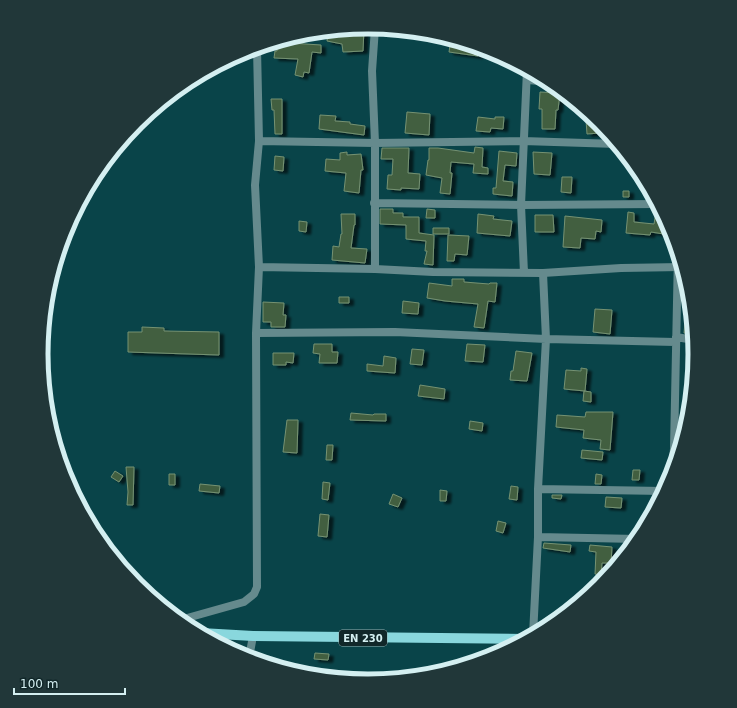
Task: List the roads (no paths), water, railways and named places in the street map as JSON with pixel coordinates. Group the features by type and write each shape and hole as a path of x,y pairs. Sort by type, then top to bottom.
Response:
{"main road":[{"name":"EN 230","path":"213,634 253,636 512,640"}],"street":[{"path":"375,34 372,72 375,143 375,269"},
{"path":"188,618 244,602 254,594 257,587 256,333 259,267 256,185 259,141 257,54"},
{"path":"524,273 522,205 523,141 528,80 534,81"},
{"path":"259,141 375,143 523,141 610,144"},
{"path":"374,203 522,205 651,204"},
{"path":"259,267 524,273 621,268 677,267"},
{"path":"533,628 538,537 538,489 546,340 543,273"},
{"path":"677,441 676,340 679,278"},
{"path":"256,333 395,332 546,340 688,340"},
{"path":"538,489 657,492"},
{"path":"538,537 630,539"},
{"path":"250,651 253,636"}]}
